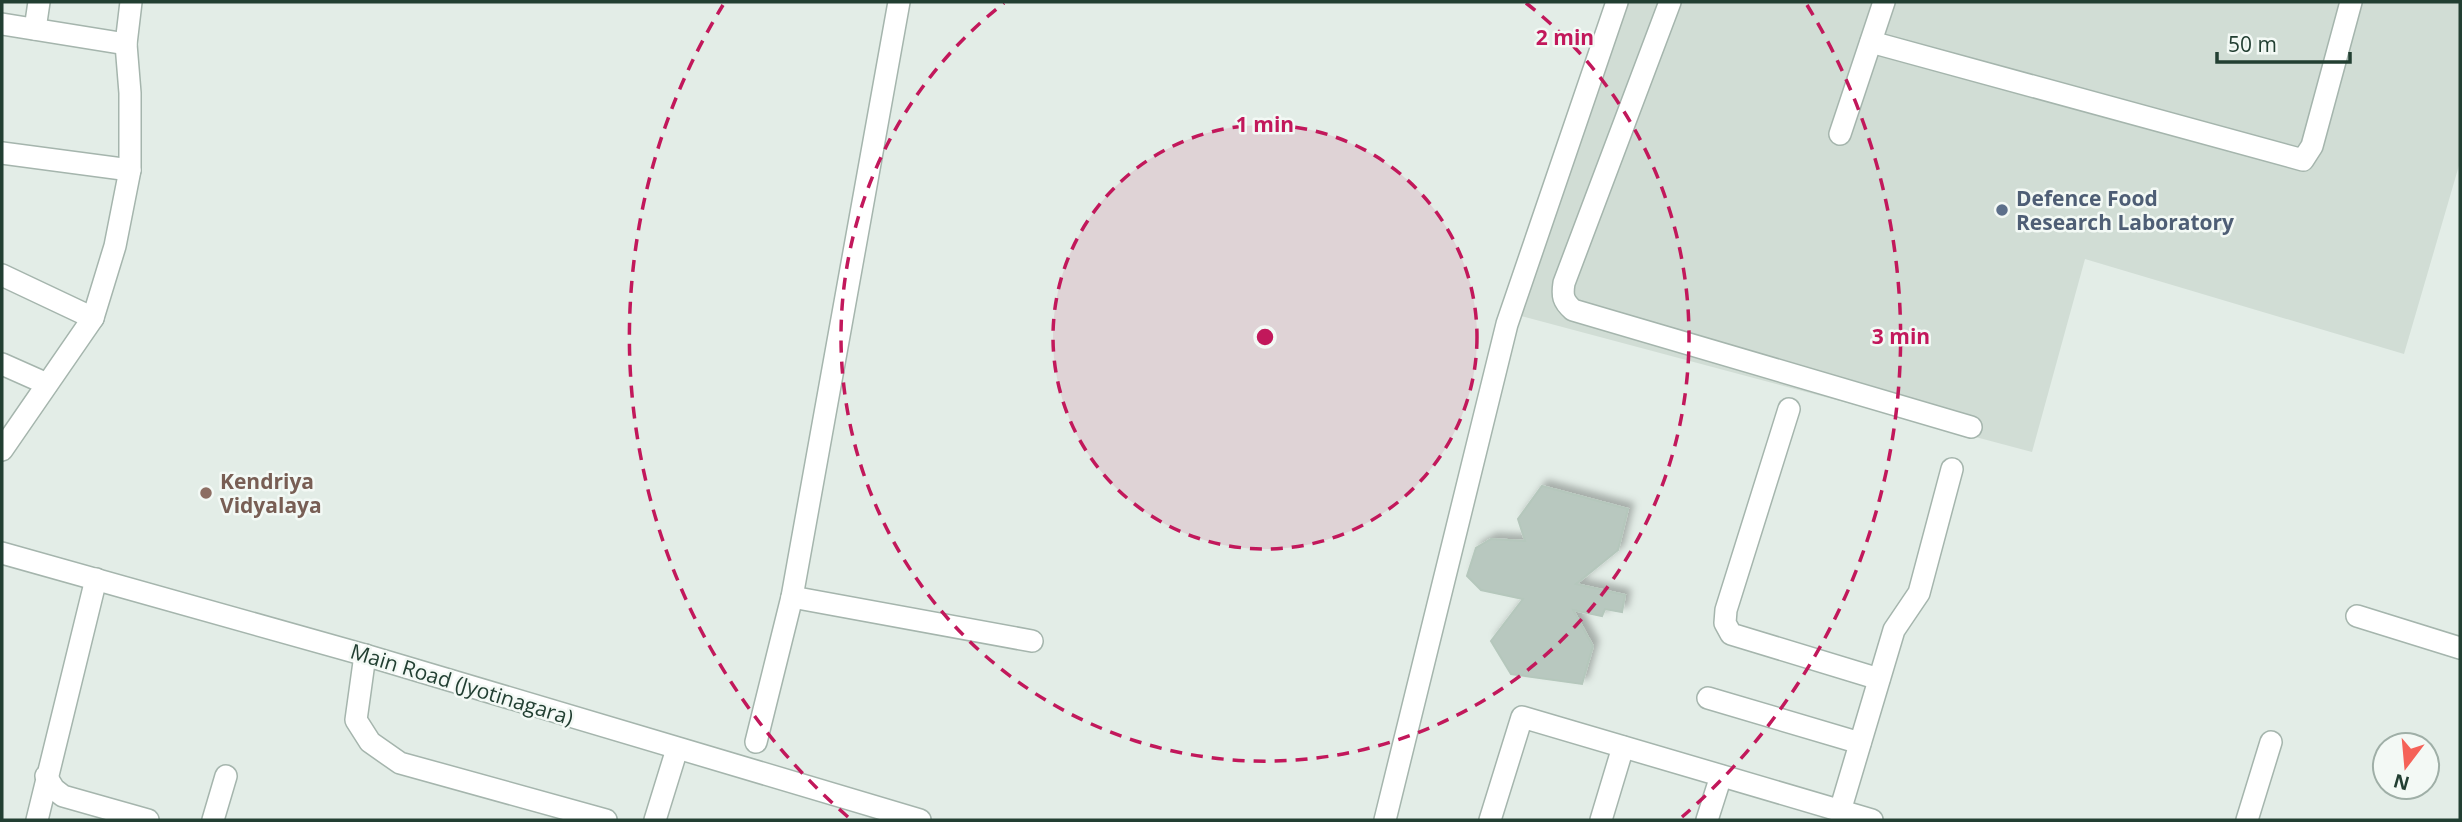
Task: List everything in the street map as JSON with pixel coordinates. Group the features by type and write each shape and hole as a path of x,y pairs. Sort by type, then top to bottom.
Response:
{"street":[{"path":"35,29 39,2"},
{"path":"2,448 93,318 115,246 131,170 126,44 131,2"},
{"path":"756,741 792,597 899,2"},
{"path":"1385,820 1507,324 1617,2"},
{"path":"1670,2 1564,283 1564,303 1573,310 1971,427"},
{"path":"1840,134 1884,2"},
{"path":"1871,42 2303,159 2312,146 2351,2"},
{"path":"2,24 126,44"},
{"path":"2,153 131,170"},
{"path":"2,275 93,318"},
{"path":"2,364 47,384"},
{"path":"1789,409 1726,610 1725,623 1731,634 1879,679"},
{"path":"1840,811 1894,630 1919,593 1952,469"},
{"name":"Main Road (Jyotinagara)","path":"2,553 365,655 920,820"},
{"path":"37,820 96,579"},
{"path":"792,597 1032,641"},
{"path":"2357,616 2460,648"},
{"path":"365,655 356,720 370,742 400,763 606,820"},
{"path":"1708,698 1860,743"},
{"path":"1490,820 1521,717 1721,776 1813,812 1840,811 1872,820"},
{"path":"2246,820 2271,743"},
{"path":"1601,820 1623,747"},
{"path":"655,820 677,749"},
{"path":"46,776 54,789 63,796 148,820"},
{"path":"213,820 226,776"},
{"path":"1707,820 1721,776"}],"shaded area":[{"name":"Defence Food Research Laboratory","path":"1628,2 2460,2 2460,162 2404,354 2085,259 2032,452 1521,316"}],"building":[{"path":"1542,486 1628,509 1618,550 1576,584 1625,595 1622,612 1605,609 1602,616 1573,610 1593,646 1582,684 1511,674 1491,641 1523,599 1481,590 1467,576 1476,548 1491,539 1525,541 1518,519"}],"place":[{"name":"Defence Food Research Laboratory","path":"2002,210"},
{"name":"Kendriya Vidyalaya","path":"206,493"}]}
